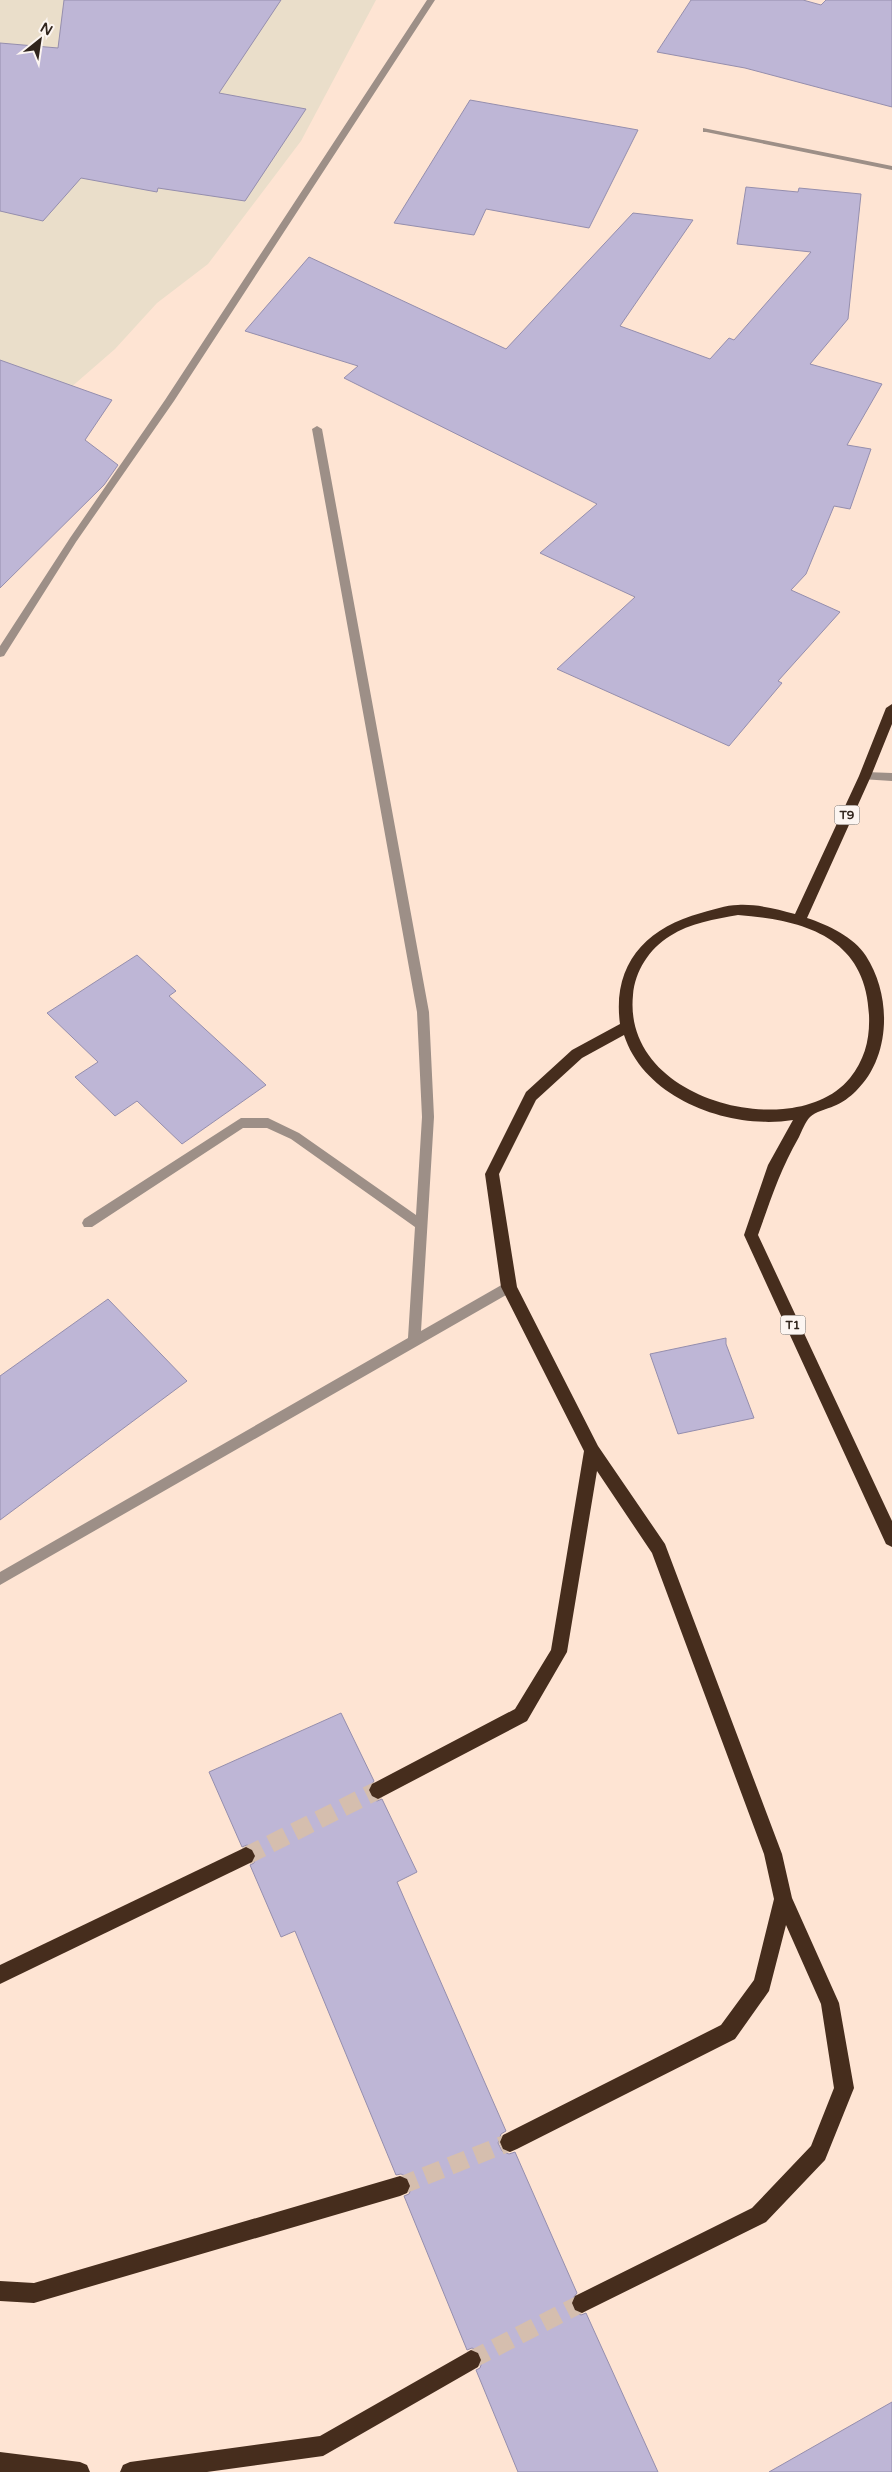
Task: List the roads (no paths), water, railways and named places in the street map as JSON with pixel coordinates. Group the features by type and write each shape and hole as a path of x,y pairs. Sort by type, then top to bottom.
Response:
{"highway":[{"name":"T9","path":"799,920 865,776 892,708"},
{"path":"738,910 769,912 799,920 827,931 852,949 871,969 884,992 889,1017 886,1042 880,1064 859,1085 835,1101 806,1111 774,1116 742,1114 709,1106 680,1092 655,1074 638,1051 627,1027 624,1003 628,979 639,957 657,938 681,924 708,915 738,910"},
{"path":"582,2303 759,2215 818,2153 844,2088 830,2003 783,1899 773,1854 659,1549 592,1451 509,1287 492,1174 531,1096 577,1054 627,1027"},
{"name":"T1","path":"806,1111 775,1165 751,1235 892,1539"},
{"path":"378,1790 521,1715 559,1652 592,1451"},
{"path":"0,1975 246,1856"},
{"path":"510,2142 728,2032 762,1984 783,1899"},
{"path":"0,2291 34,2293 400,2186"},
{"path":"130,2472 323,2446 471,2360"},
{"path":"0,2462 80,2472"}],"street":[{"path":"0,654 73,540 170,401 431,0"},
{"path":"706,130 892,168"},
{"path":"317,429 423,1012 428,1118 414,1342"},
{"path":"865,776 892,777"},
{"path":"88,1223 241,1123 268,1123 295,1136 421,1224"},
{"path":"0,1579 509,1287"}],"tunnel":[{"path":"246,1856 378,1790"},
{"path":"400,2186 510,2142"},
{"path":"471,2360 582,2303"}]}
